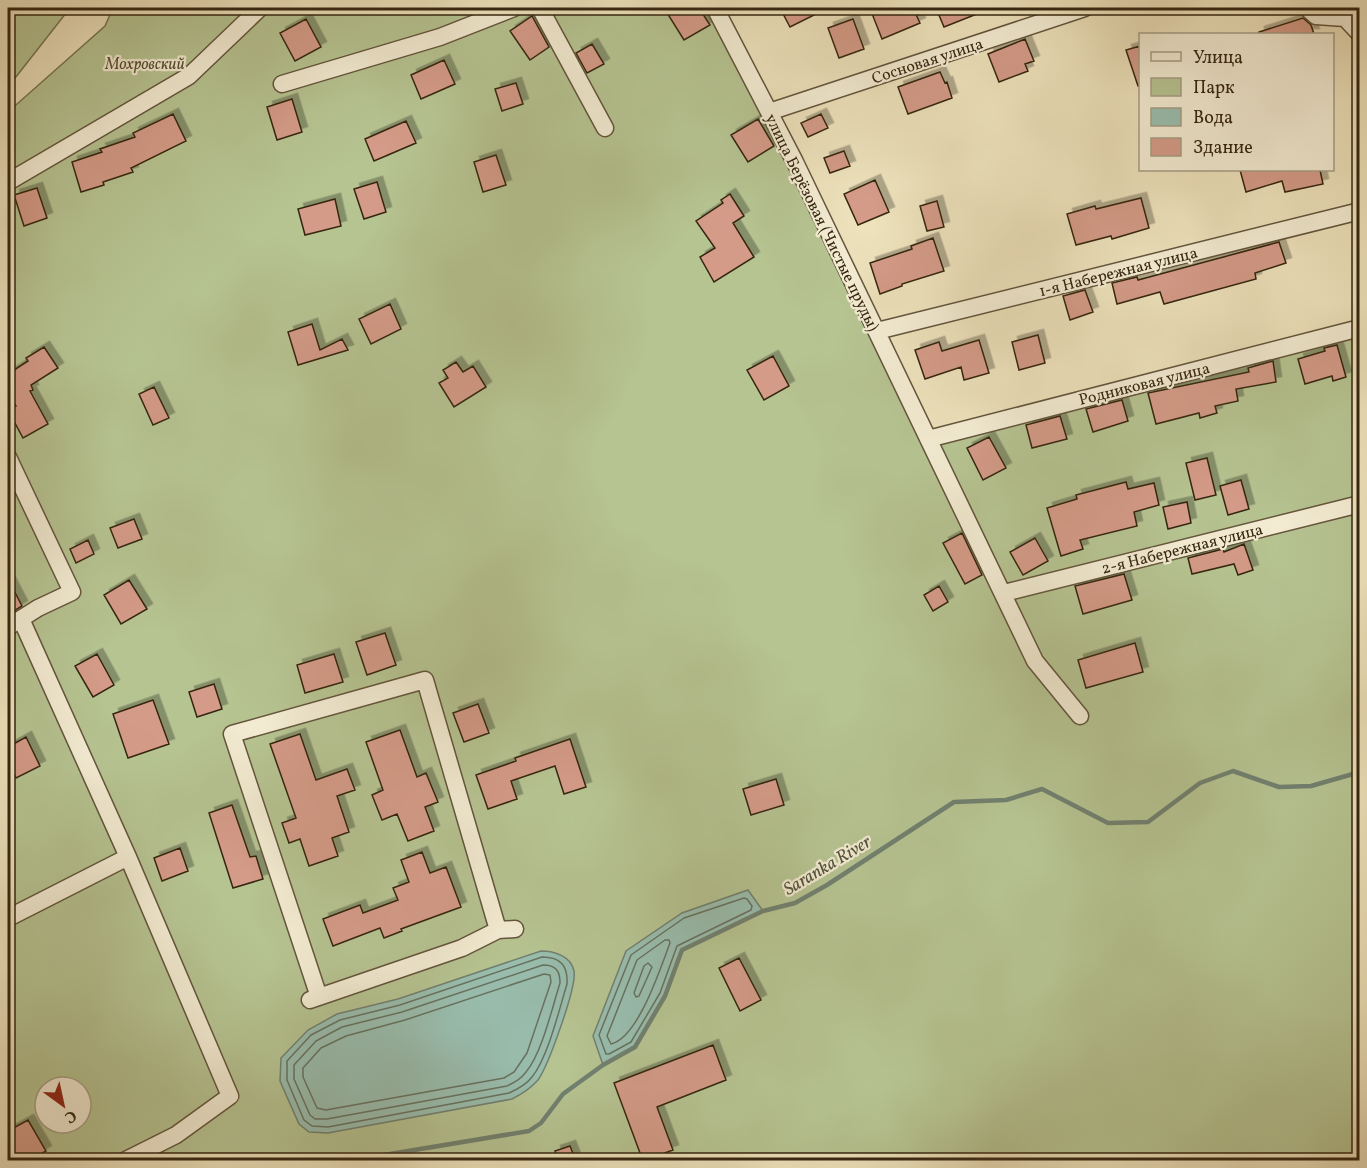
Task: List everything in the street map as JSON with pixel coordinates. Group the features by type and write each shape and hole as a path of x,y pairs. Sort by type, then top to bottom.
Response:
{"street":[{"path":"8,182 189,76 260,8"},
{"path":"282,84 440,37 514,8"},
{"path":"540,8 605,128"},
{"name":"улица Берёзовая (Чистые пруды)","path":"715,8 877,331 1035,661 1080,716"},
{"name":"Сосновая улица","path":"769,112 1084,8"},
{"path":"1307,8 1316,16 1345,18 1356,26"},
{"name":"1-я Набережная улица","path":"877,331 1359,211"},
{"name":"Родниковая улица","path":"928,439 1359,328"},
{"path":"8,457 72,592 38,608 14,623 128,857 230,1096 176,1135 126,1161"},
{"name":"2-я Набережная улица","path":"1004,593 1359,504"},
{"path":"425,680 507,930 315,999 232,734 425,680"},
{"path":"8,918 128,857"}],"green space":[{"path":"8,8 70,8 8,87"},
{"name":"Мохровский","path":"113,8 715,8 928,439 1359,328 1359,1160 8,1160 8,112 105,26"}],"water":[{"path":"748,890 763,911 682,950 665,996 635,1047 603,1065 593,1036 626,951 682,913"},
{"path":"541,951 556,953 566,958 574,971 574,980 567,1009 543,1072 526,1091 512,1099 328,1133 309,1132 299,1124 280,1081 281,1058 308,1030 337,1014 398,999"}],"building":[{"path":"664,8 699,8 710,25 684,40"},
{"path":"780,8 828,8 790,27"},
{"path":"880,8 913,8 920,23 882,39 871,11"},
{"path":"936,8 992,8 944,27"},
{"path":"532,16 549,47 530,60 510,31"},
{"path":"1303,18 1311,25 1314,33 1259,33"},
{"path":"306,19 321,47 295,61 280,33"},
{"path":"853,19 864,49 839,58 828,28"},
{"path":"1025,39 1034,61 1025,64 1028,71 999,82 988,54"},
{"path":"592,44 604,64 587,73 576,53"},
{"path":"1139,46 1139,86 1138,86 1126,50"},
{"path":"444,60 455,84 421,99 411,75"},
{"path":"940,72 945,83 947,82 952,98 908,114 898,87"},
{"path":"516,83 523,104 502,111 495,89"},
{"path":"292,99 302,132 277,140 267,107"},
{"path":"173,114 186,141 131,168 133,172 81,192 72,162 135,137 133,133"},
{"path":"821,114 828,128 808,137 801,123"},
{"path":"758,119 774,146 748,162 731,135"},
{"path":"406,121 416,143 374,161 365,139"},
{"path":"844,151 850,166 830,173 824,158"},
{"path":"496,155 506,185 483,192 474,162"},
{"path":"1240,171 1320,171 1323,184 1285,192 1282,181 1246,192"},
{"path":"875,180 889,212 858,225 844,194"},
{"path":"377,182 386,212 364,219 354,189"},
{"path":"37,188 47,218 24,226 14,195"},
{"path":"730,194 744,216 733,223 754,257 714,282 700,257 715,248 696,221 723,203 721,200"},
{"path":"1141,198 1149,228 1112,239 1111,236 1076,245 1067,214 1095,206 1096,209"},
{"path":"335,199 341,226 305,235 298,209"},
{"path":"937,201 944,227 927,231 920,206"},
{"path":"933,238 944,271 902,284 902,286 880,294 870,263 912,249 911,246"},
{"path":"1279,242 1286,263 1255,273 1256,279 1164,304 1160,292 1117,304 1112,283 1137,277 1138,280"},
{"path":"1085,290 1093,312 1070,320 1063,296"},
{"path":"390,304 401,329 371,344 359,319"},
{"path":"312,324 320,350 342,339 348,350 298,365 288,332"},
{"path":"1038,335 1045,363 1019,370 1012,342"},
{"path":"979,340 989,373 964,380 961,367 925,379 915,350 939,342 942,351"},
{"path":"1337,345 1346,377 1333,381 1332,376 1305,384 1298,359"},
{"path":"44,347 58,368 31,385 33,390 30,391 48,424 23,438 8,410 16,406 8,392 8,374 28,361 26,358"},
{"path":"773,356 789,386 764,400 747,370"},
{"path":"1273,361 1276,382 1236,389 1238,401 1215,406 1217,413 1200,418 1199,413 1156,424 1148,393 1249,372 1248,368"},
{"path":"456,362 463,372 473,366 486,387 454,407 439,383 448,378 443,370"},
{"path":"154,387 169,418 153,425 139,394"},
{"path":"1122,400 1128,421 1093,432 1086,409"},
{"path":"1060,416 1067,439 1032,448 1026,425"},
{"path":"989,437 1006,468 983,480 967,448"},
{"path":"1207,458 1216,495 1195,500 1186,463"},
{"path":"1241,480 1249,509 1228,515 1220,486"},
{"path":"1126,482 1128,489 1154,483 1159,505 1134,512 1137,526 1080,540 1083,549 1061,556 1047,508 1077,499 1076,495"},
{"path":"1187,502 1191,523 1168,529 1163,507"},
{"path":"134,519 142,539 118,548 110,528"},
{"path":"962,533 982,575 965,584 943,543"},
{"path":"1035,538 1048,561 1023,575 1010,552"},
{"path":"88,540 94,554 76,563 70,549"},
{"path":"1244,544 1253,570 1238,575 1234,564 1192,574 1188,558 1223,549 1224,552"},
{"path":"1124,574 1132,600 1083,614 1075,586"},
{"path":"8,579 22,606 8,615"},
{"path":"129,580 147,609 121,624 104,595"},
{"path":"939,586 948,602 933,611 924,595"},
{"path":"385,633 396,665 367,675 356,642"},
{"path":"1135,643 1143,672 1086,688 1078,660"},
{"path":"97,654 114,685 93,697 75,666"},
{"path":"334,654 343,682 305,693 297,665"},
{"path":"214,684 222,709 197,717 189,692"},
{"path":"153,700 169,744 128,758 113,714"},
{"path":"478,704 489,733 464,742 453,713"},
{"path":"400,730 417,777 426,773 438,802 425,807 434,831 408,841 397,814 382,820 372,795 383,790 366,742"},
{"path":"300,734 316,780 347,769 355,790 337,796 349,832 332,838 338,856 309,866 300,839 289,843 282,823 296,818 270,744"},
{"path":"26,737 40,766 16,778 8,761 8,747"},
{"path":"570,739 586,787 564,794 555,766 511,781 517,799 488,809 476,775 516,761 515,758"},
{"path":"776,779 784,805 751,815 743,789"},
{"path":"232,805 250,857 256,856 263,879 233,888 209,813"},
{"path":"180,848 188,871 162,881 154,858"},
{"path":"422,852 430,873 446,867 461,907 401,929 402,931 384,938 380,928 333,946 323,919 360,905 363,913 398,900 393,888 409,882 401,860"},
{"path":"739,958 761,1000 740,1011 719,968"},
{"path":"713,1045 726,1080 657,1107 673,1150 643,1161 614,1083"},
{"path":"28,1120 33,1129 33,1135 37,1135 46,1151 29,1161 8,1161 8,1131"},
{"path":"570,1146 576,1161 558,1161 555,1151"}],"waterway":[{"name":"Saranka River","path":"370,1160 372,1157 529,1131 541,1123 563,1094 603,1065 635,1047 665,996 682,950 763,911 795,903 827,885 954,802 1006,800 1042,789 1108,823 1148,822 1200,783 1233,771 1279,787 1311,786 1360,772"}]}
